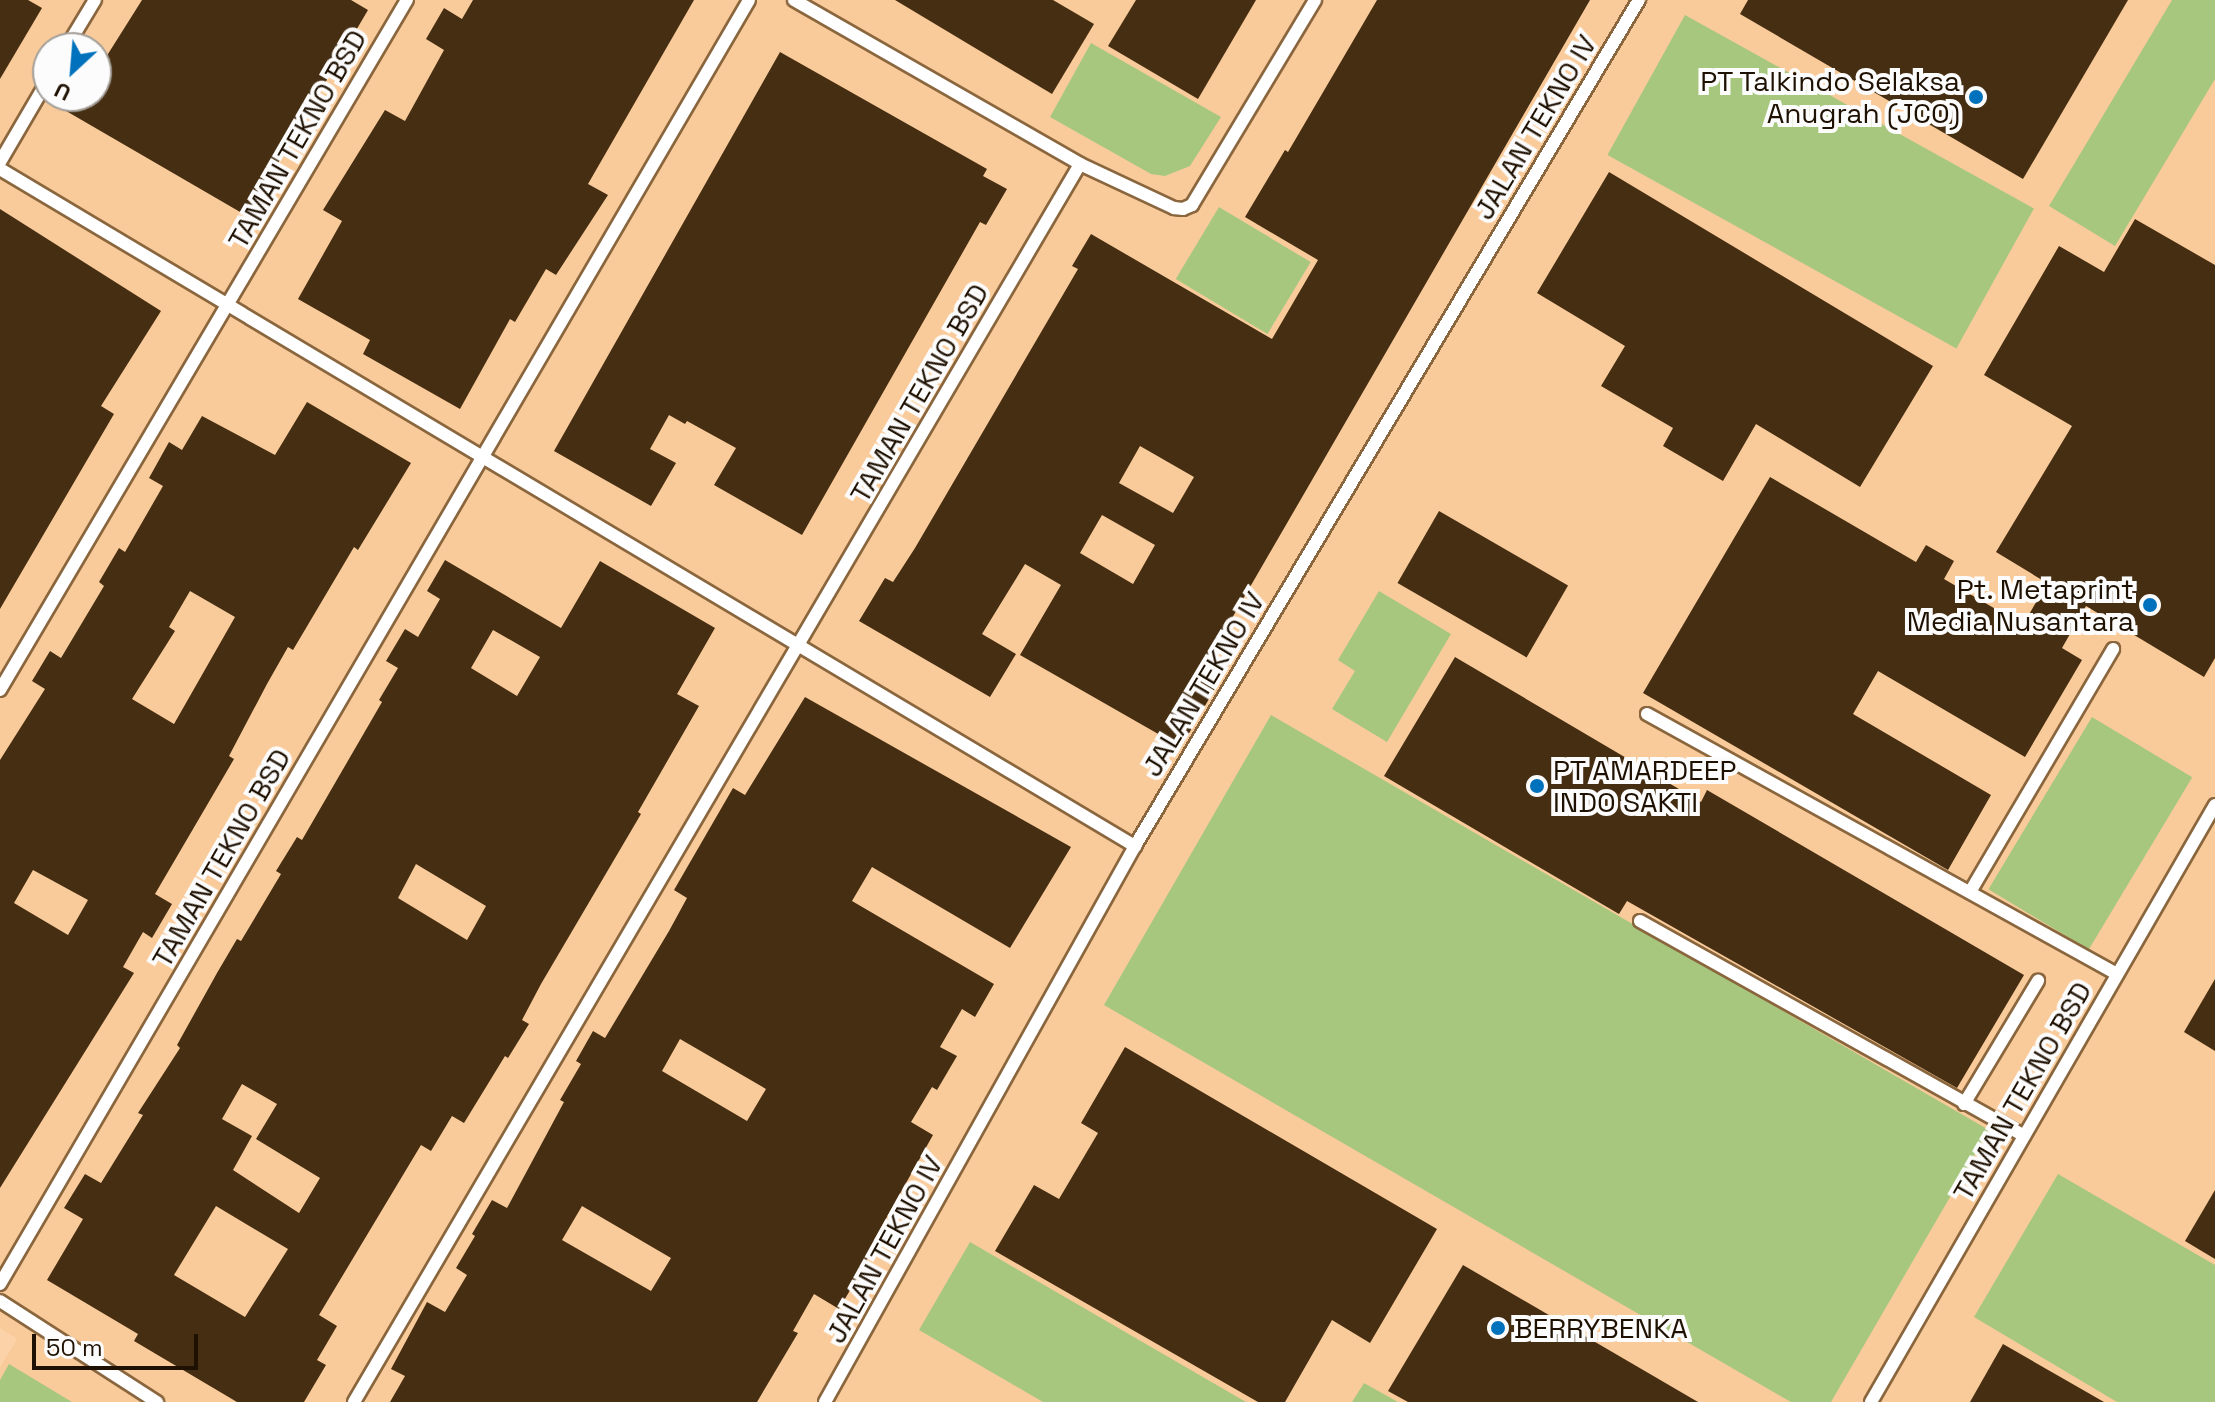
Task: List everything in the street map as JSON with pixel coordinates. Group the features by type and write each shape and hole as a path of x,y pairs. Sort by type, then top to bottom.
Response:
{"lane":[{"path":"76,32 95,0"},
{"name":"TAMAN TEKNO BSD","path":"0,690 407,0"},
{"name":"TAMAN TEKNO BSD","path":"0,1284 749,0"},
{"path":"794,0 1080,164 1174,208 1192,205 1315,0"},
{"name":"JALAN TEKNO IV","path":"825,1402 1135,846 1639,0"},
{"path":"0,162 32,107"},
{"name":"TAMAN TEKNO BSD","path":"354,1402 1080,164"},
{"path":"0,169 1135,846"},
{"path":"1970,892 2113,649"},
{"path":"1647,714 2117,974"},
{"name":"TAMAN TEKNO BSD","path":"1871,1402 2215,805"},
{"path":"1640,921 2024,1136"},
{"path":"1964,1104 2038,981"},
{"path":"0,1301 157,1402"}],"shaded area":[{"path":"0,0 2215,0 2215,1402 0,1402 0,1367 17,1339 0,1328"}],"green space":[{"path":"2172,0 2215,0 2215,79 2115,246 2049,206"},
{"path":"1685,15 2034,208 1956,348 1607,155"},
{"path":"1091,43 1221,117 1190,166 1165,176 1151,174 1050,117"},
{"path":"1219,207 1311,262 1267,334 1176,279"},
{"path":"1379,591 1451,634 1387,742 1332,709 1355,671 1338,660"},
{"path":"1271,715 1989,1130 1831,1402 1791,1402 1104,1005"},
{"path":"2092,717 2192,777 2089,950 1988,889"},
{"path":"2058,1174 2215,1265 2215,1402 2117,1402 1974,1317"},
{"path":"970,1242 1246,1402 1043,1402 919,1330"},
{"path":"9,1364 72,1402 0,1402 0,1380"},
{"path":"1364,1383 1398,1402 1352,1402"}],"building":[{"path":"0,0 28,0 42,8 0,79"},
{"path":"142,0 351,0 368,10 247,216 68,112 112,112 112,48"},
{"path":"473,0 694,0 588,184 608,195 556,275 546,269 515,322 510,319 460,409 363,354 370,340 298,299 342,221 323,210 385,110 405,121 444,50 426,39 444,8 462,19"},
{"path":"895,0 1053,0 1094,24 1052,94"},
{"path":"1136,0 1256,0 1198,99 1108,46"},
{"path":"1377,0 1590,0 1202,670 1220,680 1181,747 1020,655 1061,585 1025,564 982,634 1016,654 990,697 859,621 885,578 893,582 915,548 1078,269 1072,266 1091,234 1272,339 1318,260 1245,217 1285,150 1288,152","holes":["1140,446 1194,477 1173,513 1119,483","1102,515 1155,545 1133,584 1080,553"]},
{"name":"PT Talkindo Selaksa Anugrah (JCO)","path":"1748,0 2128,0 2023,179 1740,14"},
{"path":"780,52 987,169 983,176 1007,189 986,225 980,222 802,535 714,485 736,448 687,421 685,424 669,415 650,449 676,463 651,506 554,451"},
{"path":"1609,172 1933,366 1860,487 1756,424 1723,481 1663,446 1673,428 1601,386 1625,346 1537,293"},
{"path":"0,209 161,311 101,406 114,414 0,609"},
{"path":"2135,219 2215,265 2215,658 2204,677 2086,606 2062,648 2082,660 2025,757 1878,671 1853,714 1991,795 1948,870 1643,693 1770,477 1916,562 1926,545 1954,561 1944,579 2023,625 2047,583 1996,552 2072,426 1984,375 2059,246 2104,272"},
{"path":"307,402 411,463 358,550 354,547 293,650 288,647 267,684 229,756 234,759 155,894 172,904 152,938 143,932 123,967 134,973 0,1188 0,760 45,689 32,681 50,651 61,658 104,586 99,582 119,548 125,552 163,486 149,478 169,442 182,450 202,416 275,455","holes":["190,591 235,617 174,724 132,699 175,631 169,627","33,870 88,900 68,935 14,903"]},
{"path":"1439,511 1568,586 1527,657 1398,583"},
{"path":"445,560 561,628 600,561 715,628 677,694 699,706 638,812 641,814 541,984 522,1020 529,1024 508,1058 505,1056 464,1123 452,1116 431,1151 421,1145 319,1315 337,1326 317,1360 326,1365 304,1402 237,1402 134,1341 138,1334 47,1280 83,1219 64,1208 85,1174 101,1183 143,1115 138,1113 180,1048 177,1045 217,973 237,939 241,941 281,874 276,871 297,837 302,840 382,702 379,700 398,668 386,661 405,629 418,637 440,599 427,591","holes":["493,630 540,657 517,696 471,668","416,864 486,906 467,940 398,898","242,1084 277,1104 256,1139 320,1178 299,1213 233,1170 252,1136 222,1119","216,1206 288,1249 245,1317 174,1275"]},
{"path":"1455,657 1701,802 1707,790 2024,975 1957,1088 1627,901 1619,914 1384,776"},
{"path":"805,697 1071,847 1010,948 872,867 852,901 994,984 975,1017 962,1009 940,1047 957,1056 937,1090 932,1087 911,1122 933,1135 874,1240 877,1241 859,1275 839,1309 814,1294 793,1331 798,1333 757,1402 390,1402 405,1376 391,1369 427,1302 445,1312 467,1275 456,1268 475,1236 472,1234 492,1200 507,1208 564,1102 560,1100 581,1064 576,1061 593,1031 605,1038 687,898 674,890 733,788 745,795","holes":["680,1039 766,1089 747,1121 662,1071","582,1206 671,1258 651,1291 562,1240"]},
{"path":"2215,979 2215,1051 2184,1032"},
{"path":"1125,1047 1437,1229 1370,1343 1332,1320 1285,1402 1258,1402 995,1251 1034,1185 1059,1199 1098,1133 1081,1123"},
{"path":"2215,1190 2215,1259 2185,1241"},
{"name":"BERRYBENKA","path":"1463,1265 1698,1402 1408,1402 1388,1391"},
{"path":"2003,1344 2104,1402 1970,1402"}],"place":[{"name":"PT Talkindo Selaksa Anugrah (JCO)","path":"1976,97"},
{"name":"Pt. Metaprint Media Nusantara","path":"2150,605"},
{"name":"PT AMARDEEP INDO SAKTI","path":"1537,786"},
{"name":"BERRYBENKA","path":"1498,1328"}]}
